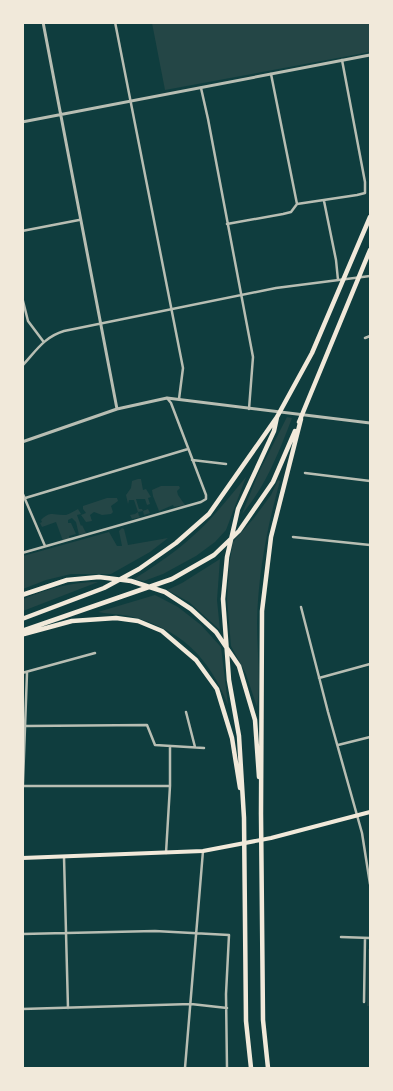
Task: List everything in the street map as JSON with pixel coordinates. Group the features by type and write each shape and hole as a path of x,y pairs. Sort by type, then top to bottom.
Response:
{"highway":[{"path":"22,619 104,588 139,569 176,543 209,514 277,417 312,353 370,217"},
{"path":"22,633 172,579 214,555 239,532 273,482 301,419 370,250"},
{"path":"250,1068 246,1021 244,818 239,736 229,680 223,599 227,557 238,509 274,431 277,417"},
{"path":"268,1068 263,1020 262,611 271,537 301,419"},
{"path":"22,595 67,580 99,577 131,581 165,592 191,609 216,632 238,666 255,720 261,814"},
{"path":"22,633 72,621 116,618 138,621 162,631 196,660 217,689 232,738 244,818"}],"main road":[{"path":"22,858 203,851 270,839 370,812"}],"street":[{"path":"43,22 79,220 117,409"},
{"path":"115,22 183,368 179,399"},
{"path":"22,122 370,55"},
{"path":"228,224 291,212 297,204 364,193 365,182 342,60"},
{"path":"271,74 297,204"},
{"path":"201,88 253,357 249,409"},
{"path":"324,200 338,280"},
{"path":"22,231 79,220"},
{"path":"22,366 43,341 55,334 276,288 370,276"},
{"path":"22,297 28,321 43,341"},
{"path":"365,338 370,336"},
{"path":"22,442 117,409 167,398 370,423"},
{"path":"22,553 206,499 171,402 167,398"},
{"path":"24,498 188,449"},
{"path":"192,460 226,464"},
{"path":"305,473 370,481"},
{"path":"22,492 45,546"},
{"path":"294,538 370,545"},
{"path":"301,607 362,833 370,884"},
{"path":"22,673 95,654"},
{"path":"319,678 370,664"},
{"path":"22,809 27,673"},
{"path":"186,712 195,747"},
{"path":"26,726 148,726 155,745 204,748"},
{"path":"337,745 370,737"},
{"path":"166,853 170,746"},
{"path":"24,786 170,786"},
{"path":"185,1068 203,851"},
{"path":"64,857 68,1008"},
{"path":"22,934 155,931 229,935 227,1068"},
{"path":"341,937 370,937"},
{"path":"364,1002 365,938"},
{"path":"22,1008 191,1004 227,1008"}],"shaded area":[{"path":"152,23 370,23 370,52 165,90"},
{"path":"287,417 292,418 271,468 258,492 242,514 258,474"},
{"path":"246,477 226,530 215,542 196,556 163,574 144,581 134,579 166,558 195,534"},
{"path":"141,479 143,490 146,489 151,497 148,498 150,504 147,505 145,499 136,499 139,509 143,511 138,512 134,500 129,500 128,504 126,495 131,488 132,481"},
{"path":"278,480 280,481 267,533 259,587 257,707 246,674 231,646 227,600 229,566 233,542 271,495"},
{"path":"161,486 179,486 178,495 185,505 174,507 173,505 159,511 152,490"},
{"path":"107,498 117,498 118,501 111,506 113,512 102,515 94,512 90,515 92,521 86,522 81,515 86,513 83,506"},
{"path":"78,509 81,514 77,515 86,533 79,535 76,522 72,518 68,520 68,523 71,523 76,534 69,536 70,539 63,541 56,522 42,527 40,523 47,515 66,515"},
{"path":"148,509 150,513 144,515 143,511"},
{"path":"138,512 141,517 132,519 130,515"},
{"path":"122,528 124,529 128,545 168,538 150,552 111,574 71,574 46,580 23,589 23,556 109,532 117,546 122,546 119,531"},
{"path":"220,559 217,600 220,630 189,602 167,590 182,583"},
{"path":"98,582 23,611 23,599 32,595 69,585"},
{"path":"155,595 178,607 201,625 221,647 228,705 212,673 202,659 178,637 164,629 129,616 98,612"},
{"path":"368,949 370,949 370,1006 367,1006"}]}
